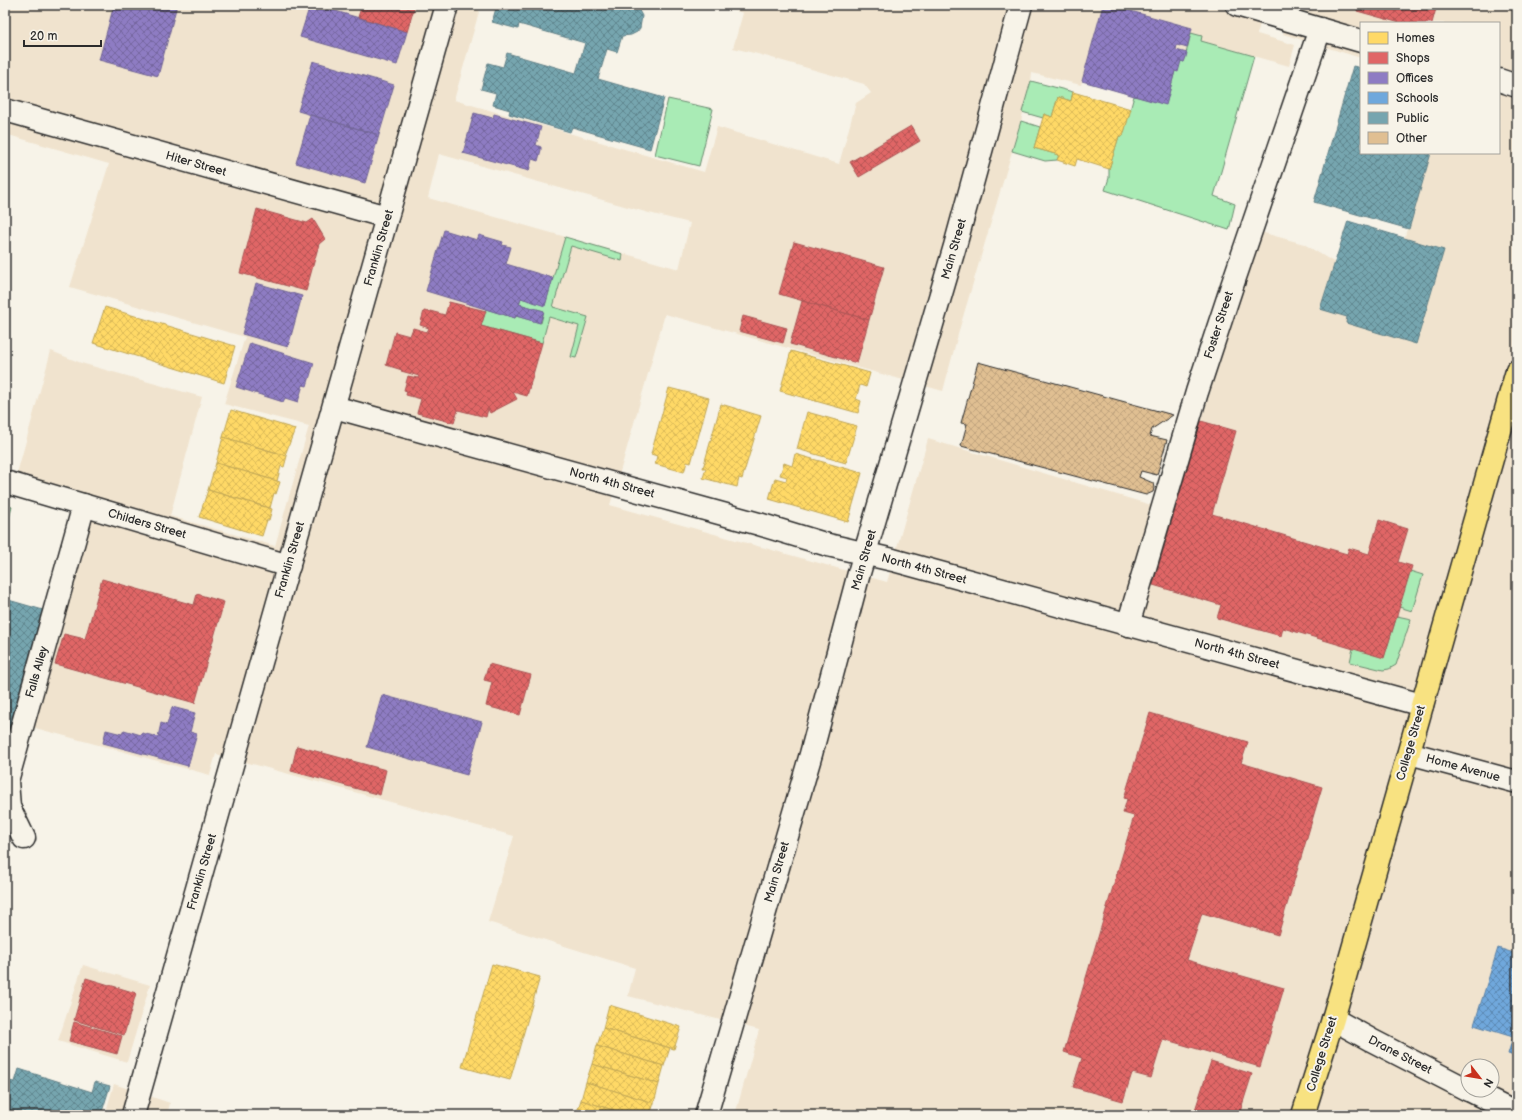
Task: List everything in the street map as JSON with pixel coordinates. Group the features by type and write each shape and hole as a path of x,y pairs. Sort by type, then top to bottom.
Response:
{"main road":[{"name":"College Street","path":"1303,1115 1333,1019 1517,370"}],"street":[{"name":"Franklin Street","path":"133,1115 447,5"},
{"name":"Main Street","path":"706,1115 811,754 865,554 955,246 1022,5"},
{"path":"1237,5 1277,11 1320,29 1360,41"},
{"name":"Foster Street","path":"1128,625 1197,392 1320,29"},
{"path":"1500,80 1517,86"},
{"name":"Hiter Street","path":"5,110 387,217"},
{"name":"North 4th Street","path":"334,407 742,519 828,545 893,560 1422,705"},
{"name":"Childers Street","path":"5,482 289,566"},
{"name":"Falls Alley","path":"24,838 9,807 7,781 84,505"},
{"name":"Home Avenue","path":"1408,753 1517,782"},
{"name":"Drane Street","path":"1333,1019 1460,1086"},
{"name":"Drane Street","path":"1484,1098 1517,1114"}],"shaded area":[{"path":"5,5 481,5 454,100 704,172 717,127 839,164 856,103 871,93 864,84 733,48 743,13 716,5 1266,5 1257,34 1295,45 1289,66 1200,41 1187,48 1184,62 1172,83 1082,81 1081,85 1032,73 1021,121 960,327 943,391 665,314 610,505 887,582 928,439 1175,512 1257,231 1304,244 1340,266 1392,281 1429,154 1500,154 1500,22 1360,22 1360,58 1283,34 1291,5 1517,5 1517,1115 735,1115 759,1030 628,996 635,968 488,922 514,836 216,754 210,775 13,722 72,512 11,495 51,351 81,363 202,397 170,516 275,546 309,426 224,404 245,337 70,287 109,164 5,134","holes":["439,154 649,213 690,223 679,269 428,198"]},
{"path":"83,965 150,985 127,1062 58,1041"},
{"path":"114,1084 170,1103 167,1115 105,1115"}],"green space":[{"path":"1191,33 1202,36 1201,41 1254,56 1214,196 1235,204 1229,230 1105,190 1109,178 1109,169 1119,136 1123,136 1134,96 1166,104 1175,71 1181,61 1184,62"},
{"path":"1031,81 1073,92 1071,101 1058,97 1052,117 1044,114 1043,118 1022,112"},
{"path":"668,99 713,109 699,166 655,155"},
{"path":"1021,121 1040,127 1034,148 1059,155 1057,160 1045,161 1012,151"},
{"path":"565,237 623,254 622,261 571,246 553,307 588,317 576,358 571,357 579,326 549,317 542,343 481,326 486,309 515,318 516,316 541,323 544,311 519,304 521,298 545,305"},
{"path":"5,505 12,507 5,533"},
{"path":"1410,571 1423,575 1412,611 1399,607"},
{"path":"1397,616 1411,619 1396,665 1389,669 1383,670 1350,662 1353,648 1384,657"}],"building: Homes":[{"path":"1073,92 1131,109 1123,136 1119,136 1109,169 1077,159 1075,166 1057,160 1059,155 1034,148 1044,114 1052,117 1058,97 1071,101"},
{"path":"105,307 235,346 224,383 93,343"},
{"path":"791,351 870,373 866,387 860,385 856,399 861,401 858,413 780,391"},
{"path":"669,388 709,398 691,463 687,462 684,472 655,464 657,456 651,454"},
{"path":"721,404 761,416 742,479 739,478 737,487 703,478 706,468 703,468"},
{"path":"231,410 295,429 285,455 223,437"},
{"path":"807,412 857,426 846,463 797,449"},
{"path":"223,437 287,456 284,467 281,466 277,481 216,463"},
{"path":"795,454 862,473 848,522 769,499 775,478 786,481 787,477 780,475 784,463 792,466"},
{"path":"216,463 280,482 276,494 274,493 270,508 208,490"},
{"path":"208,490 272,509 262,536 199,517"},
{"path":"492,964 540,977 510,1080 462,1067"},
{"path":"609,1005 681,1027 674,1049 603,1028"},
{"path":"603,1028 670,1048 664,1066 597,1046"},
{"path":"597,1046 664,1066 659,1084 592,1064"},
{"path":"592,1064 659,1084 654,1103 586,1082"},
{"path":"586,1082 654,1103 650,1115 629,1115 581,1100"},
{"path":"581,1100 629,1115 576,1115"}],"building: Shops":[{"path":"362,5 415,5 407,32 358,17"},
{"path":"1358,5 1437,5 1432,22 1396,22 1357,11"},
{"path":"911,126 920,141 859,177 850,162"},
{"path":"257,209 307,223 313,219 325,239 319,244 306,291 240,273"},
{"path":"794,242 884,267 869,320 779,294"},
{"path":"802,301 869,320 857,363 790,344"},
{"path":"449,302 486,311 481,326 542,343 527,396 513,392 517,399 490,413 488,409 486,417 458,410 454,423 417,413 421,399 406,395 407,391 404,390 408,376 418,378 419,376 386,365 395,332 410,336 413,328 427,332 429,328 420,325 424,311 445,315"},
{"path":"743,316 787,328 783,343 739,331"},
{"path":"1201,421 1236,431 1212,514 1347,554 1349,548 1369,554 1379,520 1408,529 1398,562 1412,566 1384,658 1283,628 1281,636 1217,618 1221,605 1153,585"},
{"path":"102,579 194,605 197,594 224,602 195,703 55,664 64,634 85,639"},
{"path":"489,664 531,675 520,715 486,706 492,682 484,680"},
{"path":"1150,713 1248,742 1241,763 1322,787 1278,935 1202,913 1187,960 1284,988 1260,1067 1163,1039 1151,1078 1132,1073 1123,1101 1073,1087 1082,1058 1064,1052 1134,816 1123,813 1127,799 1124,798"},
{"path":"297,746 386,770 380,795 291,771"},
{"path":"86,978 136,993 124,1035 74,1020"},
{"path":"74,1022 122,1036 117,1054 69,1041"},
{"path":"1211,1061 1252,1074 1239,1115 1191,1115 1195,1110"}],"building: Offices":[{"path":"114,5 177,5 158,76 99,60"},
{"path":"310,5 315,5 407,32 397,65 300,37"},
{"path":"1103,5 1109,5 1192,28 1187,48 1177,45 1176,50 1187,53 1184,62 1181,61 1178,72 1175,71 1166,105 1082,81"},
{"path":"313,61 394,85 379,135 298,111"},
{"path":"474,113 493,118 494,114 541,127 536,145 541,147 538,161 532,159 529,171 463,153"},
{"path":"310,115 379,135 365,183 296,163"},
{"path":"444,230 477,240 479,235 503,242 502,245 511,247 506,264 553,278 545,306 521,298 519,304 544,311 540,323 516,316 515,318 426,291"},
{"path":"256,283 302,296 288,347 242,334"},
{"path":"250,343 314,363 307,386 303,385 298,402 285,398 283,402 236,387"},
{"path":"382,695 482,722 467,775 367,747"},
{"path":"172,707 195,713 190,732 197,734 188,766 103,743 106,730 122,734 124,730 141,735 142,733 158,737 161,723 167,725"}],"building: Schools":[{"path":"1498,948 1517,954 1517,1057 1508,1054 1513,1037 1474,1025"}],"building: Public":[{"path":"497,5 634,5 637,7 642,16 640,28 637,32 631,35 622,36 617,52 607,49 598,79 664,98 650,149 572,127 570,132 509,114 510,110 493,105 496,93 481,89 488,63 503,67 507,53 576,73 585,43 519,24 518,29 492,22"},
{"path":"1353,66 1360,68 1360,154 1431,154 1409,229 1314,202"},
{"path":"1348,221 1444,250 1416,344 1346,323 1347,317 1320,309"},
{"path":"5,599 43,610 5,742"},
{"path":"19,1069 92,1092 95,1082 110,1086 101,1115 5,1115 8,1104 5,1102 5,1084 7,1081 15,1082"}],"building: Other":[{"path":"978,362 1173,415 1152,429 1150,436 1167,440 1157,475 1141,471 1139,477 1153,483 1153,492 1146,495 961,446 967,424 961,423"}]}
